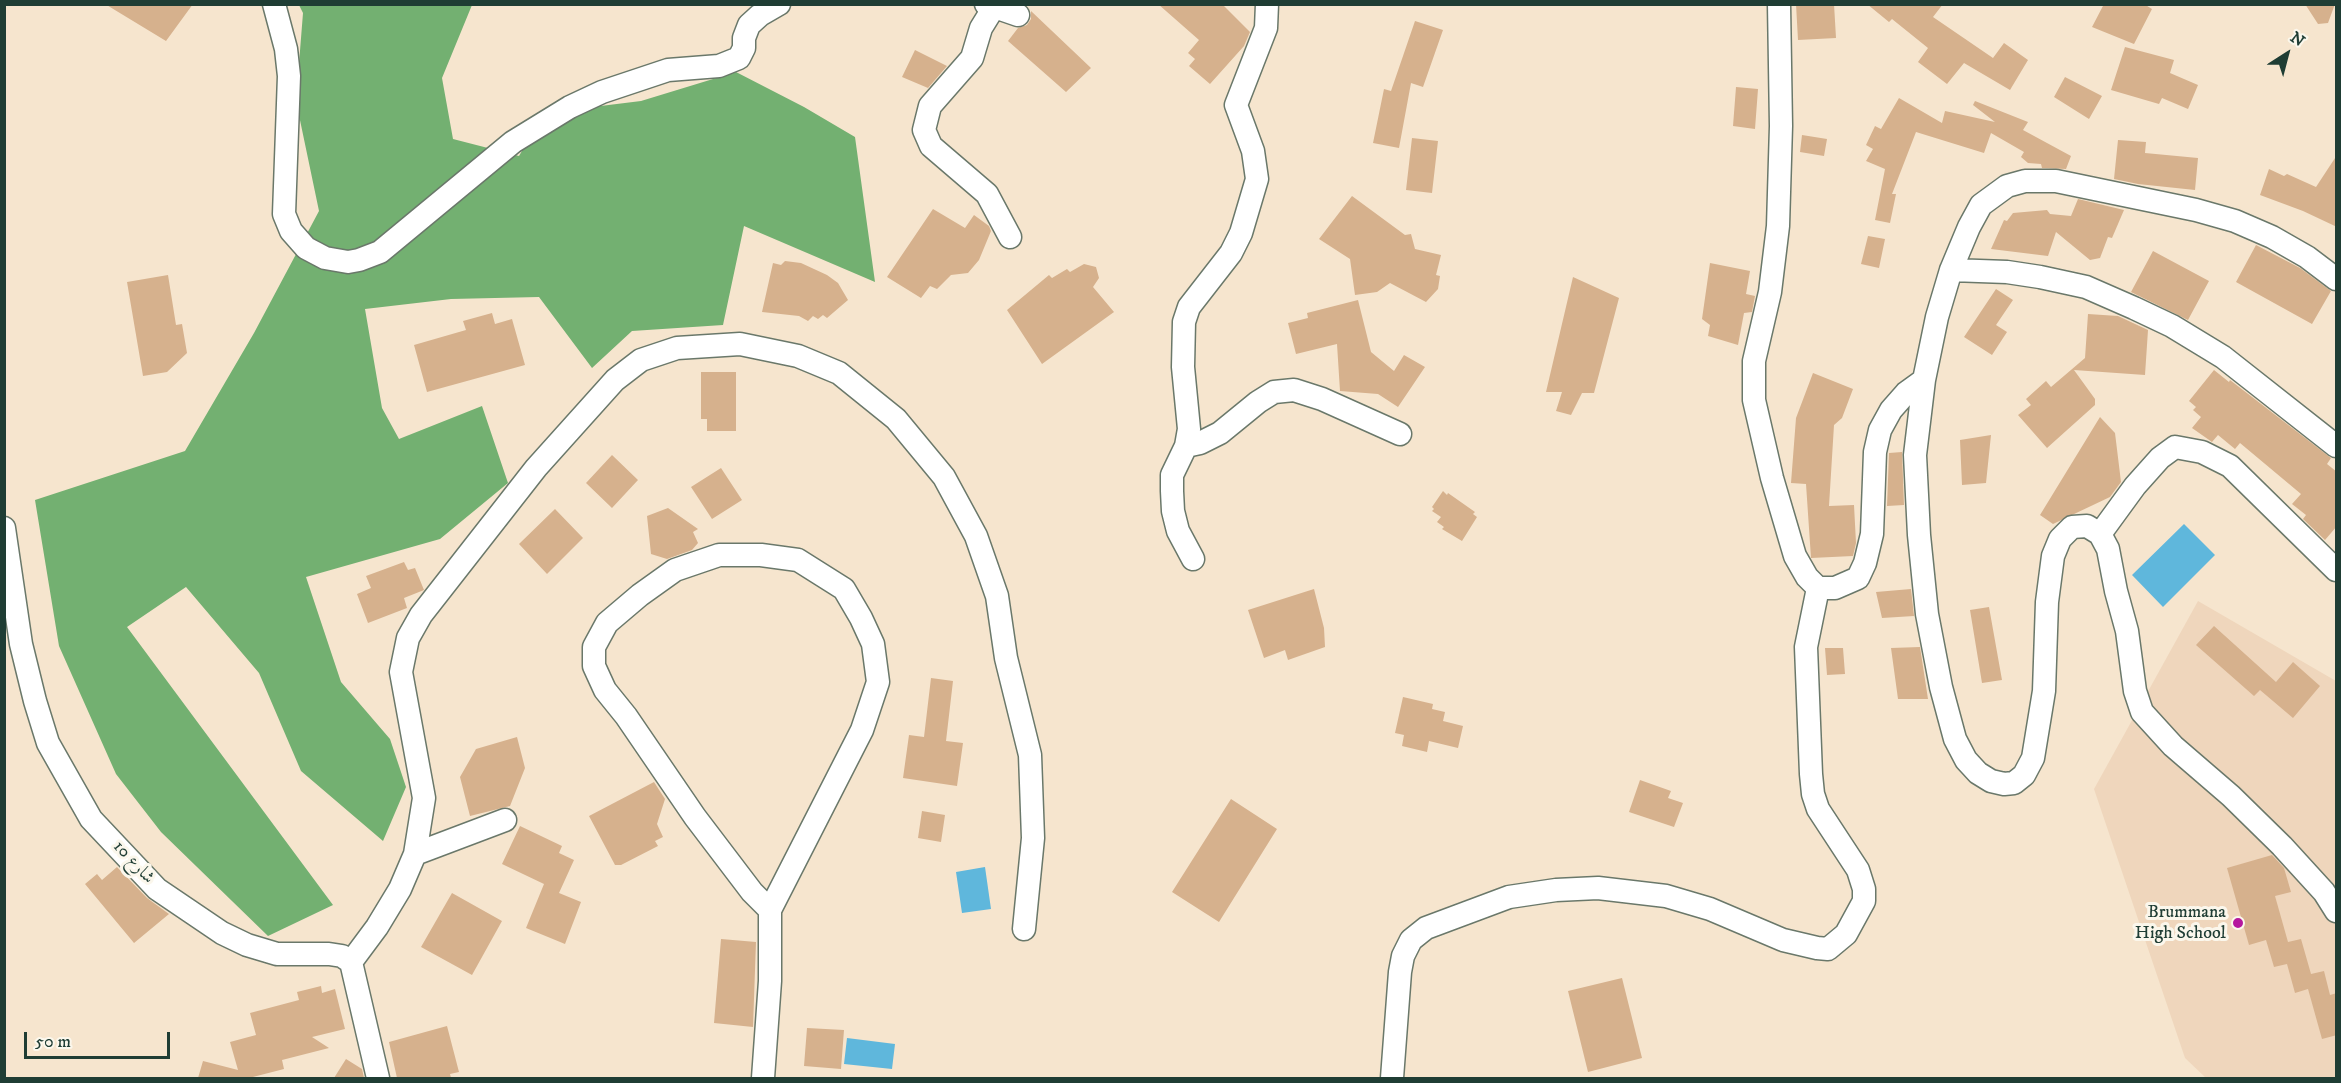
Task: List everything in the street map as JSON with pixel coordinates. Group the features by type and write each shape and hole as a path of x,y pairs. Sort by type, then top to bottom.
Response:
{"street":[{"path":"274,4 286,49 289,76 284,214 291,231 306,248 326,258 348,262 380,252 504,149 570,107 602,92 668,70 729,63 741,55 746,32 754,20 779,4"},
{"path":"1193,559 1178,531 1173,511 1172,475 1186,446 1189,429 1183,367 1184,322 1189,307 1231,253 1241,232 1257,179 1253,151 1236,105 1266,28 1267,4"},
{"path":"1779,4 1781,126 1778,226 1770,292 1754,362 1754,399 1772,478 1795,556 1807,577 1818,588 1835,588 1858,578 1865,563 1872,534 1875,452 1880,430 1898,402 1924,380"},
{"path":"1010,237 987,194 931,146 924,130 930,106 972,58 990,6 1018,15"},
{"path":"2337,279 2307,257 2272,237 2235,221 2196,210 2055,182 2025,181 2007,186 1981,205 1969,227 1952,270 1937,317 1924,380 1915,455 1918,535 1927,614 1941,687 1955,739 1966,760 1978,773 1991,781 2004,784 2014,783 2024,774 2033,758 2044,691 2047,602 2053,556 2060,538 2072,527 2087,526 2100,534 2108,549 2127,631 2134,691 2142,712 2173,746 2231,796 2282,846 2324,892 2337,911"},
{"path":"1952,270 2007,272 2040,277 2086,287 2134,308 2172,326 2223,357 2337,446"},
{"path":"378,1078 351,962 377,927 400,889 415,854 424,798 401,672 408,638 421,615 536,468 615,380 641,360 678,348 740,344 798,356 839,373 896,419 944,477 976,536 997,596 1006,658 1030,755 1033,838 1024,930"},
{"path":"1186,446 1200,443 1220,433 1274,392 1294,390 1322,399 1400,434"},
{"path":"2100,534 2147,472 2175,447 2202,452 2230,466 2337,570"},
{"name":"شارع 10","path":"4,528 21,644 35,701 48,743 91,819 157,889 222,933 247,945 277,954 329,954 342,956 351,962"},
{"path":"763,1078 770,981 770,910 862,730 878,682 873,644 844,589 798,560 761,555 719,555 675,570 607,623 594,647 594,666 605,690 626,716 695,817 752,892 770,910"},
{"path":"1392,1078 1400,972 1403,956 1411,940 1426,928 1509,897 1556,890 1598,888 1666,896 1710,909 1782,940 1817,948 1828,949 1846,934 1864,901 1864,889 1858,870 1818,809 1813,794 1811,774 1806,647 1818,588"},
{"path":"415,854 505,820"}],"shaded area":[{"name":"Brummana High School","path":"2198,601 2336,681 2336,1078 2206,1078 2185,1058 2094,789"}],"green space":[{"path":"299,5 472,5 442,78 453,139 519,156 544,113 641,101 736,72 804,107 855,137 875,282 744,226 723,325 632,331 592,368 539,297 451,299 365,309 382,408 399,439 482,406 508,483 440,539 306,577 341,682 390,739 406,787 383,841 301,771 259,673 186,587 127,627 333,905 268,936 161,832 116,774 59,646 35,500 185,451 254,333 319,211 296,101 303,13"}],"water":[{"path":"2184,524 2215,555 2163,607 2132,575"},
{"path":"985,867 991,909 962,913 956,872"},
{"path":"847,1038 895,1044 892,1069 844,1064"}],"building":[{"path":"105,4 193,4 166,41"},
{"path":"1158,4 1222,4 1250,32 1244,46 1210,84 1189,66 1195,59 1188,53 1199,40"},
{"path":"1796,4 1834,4 1836,38 1798,40"},
{"path":"1867,4 1943,4 1933,17 1993,58 2004,43 2028,60 2010,90 1964,63 1947,84 1918,62 1928,48 1892,19 1889,22"},
{"path":"2104,4 2144,4 2152,9 2134,44 2092,27"},
{"path":"2305,4 2335,4 2328,23 2318,24"},
{"path":"1031,11 1091,68 1066,92 1008,41 1018,28 1027,25 1031,19"},
{"path":"1415,21 1443,30 1423,87 1411,83 1399,148 1373,143 1384,89 1391,91"},
{"path":"2125,47 2174,60 2170,73 2198,85 2188,109 2162,98 2159,104 2111,90"},
{"path":"915,50 947,66 928,88 902,77"},
{"path":"2065,77 2102,96 2089,119 2054,97"},
{"path":"1736,87 1758,89 1755,129 1733,126"},
{"path":"1899,98 1942,123 1945,111 1995,122 1973,105 1975,101 2028,122 2023,130 2071,156 2066,169 2042,168 2041,164 2028,163 2021,157 2024,152 1991,133 1984,153 1916,132 1892,194 1896,194 1890,223 1875,220 1885,169 1866,161 1873,149 1866,145 1875,126 1881,129"},
{"path":"1802,135 1827,139 1824,156 1800,152"},
{"path":"1412,138 1438,141 1432,193 1406,190"},
{"path":"2118,140 2146,142 2145,153 2198,158 2195,190 2114,179"},
{"path":"2337,155 2337,227 2260,195 2269,169 2316,187"},
{"path":"1352,196 1405,235 1411,234 1415,249 1441,255 1436,275 1440,276 1438,289 1426,302 1390,283 1377,292 1355,295 1350,259 1319,239"},
{"path":"2078,199 2124,210 2112,238 2108,237 2100,258 2090,260 2056,232 2048,256 1991,249 2004,220 2007,221 2013,213 2047,210 2050,214 2071,216"},
{"path":"933,209 965,228 974,215 989,226 991,231 979,260 968,273 951,275 937,289 930,286 921,298 887,277"},
{"path":"1868,236 1885,239 1879,268 1861,264"},
{"path":"2256,245 2300,268 2331,291 2312,324 2236,282"},
{"path":"2153,251 2209,281 2188,320 2131,292"},
{"path":"785,261 801,263 827,275 838,283 848,300 827,318 823,315 818,319 813,316 808,321 799,316 762,312 773,263 781,265"},
{"path":"1710,263 1750,271 1746,294 1755,296 1752,312 1744,313 1738,345 1708,336 1710,325 1702,319"},
{"path":"1084,264 1096,267 1099,278 1093,287 1114,312 1042,364 1007,310 1049,275 1052,278 1067,269 1070,272"},
{"path":"168,275 176,325 182,324 187,353 167,372 143,376 127,282"},
{"path":"1573,277 1619,298 1594,393 1582,393 1571,415 1556,411 1562,392 1546,392"},
{"path":"1996,289 2013,300 1996,325 2007,332 1992,355 1964,337"},
{"path":"1358,300 1371,352 1394,371 1404,355 1425,367 1398,407 1378,394 1340,391 1337,344 1296,354 1288,323 1308,318 1307,313"},
{"path":"492,313 495,324 512,319 525,365 427,392 414,345 466,330 463,321"},
{"path":"2088,314 2118,316 2148,330 2145,375 2074,370 2095,399 2095,405 2047,448 2018,415 2031,405 2026,399 2046,381 2051,387 2085,358"},
{"path":"2214,370 2331,458 2327,464 2337,472 2337,526 2325,540 2303,519 2306,515 2292,504 2301,494 2240,443 2235,449 2218,435 2212,442 2192,428 2201,417 2193,410 2196,407 2189,401"},
{"path":"701,372 736,372 736,431 707,431 707,419 701,419"},
{"path":"1813,373 1853,389 1842,418 1834,425 1829,506 1854,505 1856,543 1853,556 1811,558 1806,484 1791,483 1796,418"},
{"path":"2100,417 2115,433 2121,482 2110,497 2053,524 2040,515"},
{"path":"1991,435 1986,483 1962,485 1960,440"},
{"path":"1902,452 1904,505 1887,506 1889,453"},
{"path":"612,455 638,480 612,508 586,483"},
{"path":"721,468 742,500 712,519 691,487"},
{"path":"1443,491 1475,512 1473,514 1477,517 1462,541 1442,529 1444,527 1437,522 1441,517 1432,511 1434,509 1432,507"},
{"path":"668,508 698,529 693,532 698,543 692,550 667,559 651,554 647,516"},
{"path":"555,509 583,538 547,574 519,544"},
{"path":"404,562 408,570 415,568 424,590 404,598 407,608 368,623 357,594 371,588 366,576"},
{"path":"1314,589 1324,628 1325,647 1288,660 1285,650 1264,658 1248,610"},
{"path":"1911,589 1914,616 1882,618 1876,592"},
{"path":"1989,607 2002,680 1982,683 1970,610"},
{"path":"2214,626 2276,682 2293,662 2320,686 2293,718 2260,690 2254,696 2196,645"},
{"path":"1920,647 1928,699 1898,699 1891,648"},
{"path":"1825,648 1843,648 1845,674 1827,675"},
{"path":"931,678 953,681 946,741 963,743 957,786 903,778 909,735 924,737"},
{"path":"1403,697 1433,704 1432,709 1445,712 1443,721 1463,726 1458,748 1429,741 1427,752 1402,746 1404,735 1395,733"},
{"path":"517,737 525,768 510,806 470,816 460,777 476,749"},
{"path":"1640,780 1671,791 1668,798 1683,803 1674,827 1629,812"},
{"path":"654,782 665,799 657,824 663,837 655,841 658,846 621,865 615,865 589,816"},
{"path":"1231,799 1277,829 1219,922 1172,892"},
{"path":"922,811 945,815 941,842 918,838"},
{"path":"520,826 562,846 559,853 574,860 559,893 581,902 565,944 526,928 544,884 502,864"},
{"path":"2272,855 2284,868 2291,892 2275,896 2288,942 2301,939 2311,974 2324,971 2330,995 2337,993 2337,1035 2322,1039 2308,989 2295,993 2287,964 2274,967 2266,940 2249,945 2227,868"},
{"path":"117,867 147,898 169,914 134,943 85,884 97,874 102,880"},
{"path":"452,893 502,921 472,975 421,947"},
{"path":"721,939 756,942 753,1027 714,1023"},
{"path":"1622,978 1642,1058 1588,1072 1568,991"},
{"path":"321,986 322,993 335,989 345,1029 312,1037 329,1048 282,1060 284,1069 249,1078 198,1078 203,1061 238,1070 230,1042 256,1035 250,1013 299,1000 297,992"},
{"path":"447,1026 459,1072 450,1074 451,1078 397,1078 389,1042"},
{"path":"807,1028 844,1030 841,1069 804,1066"},
{"path":"346,1059 362,1069 364,1078 334,1078"}],"place":[{"name":"Brummana High School","path":"2238,923"}]}
